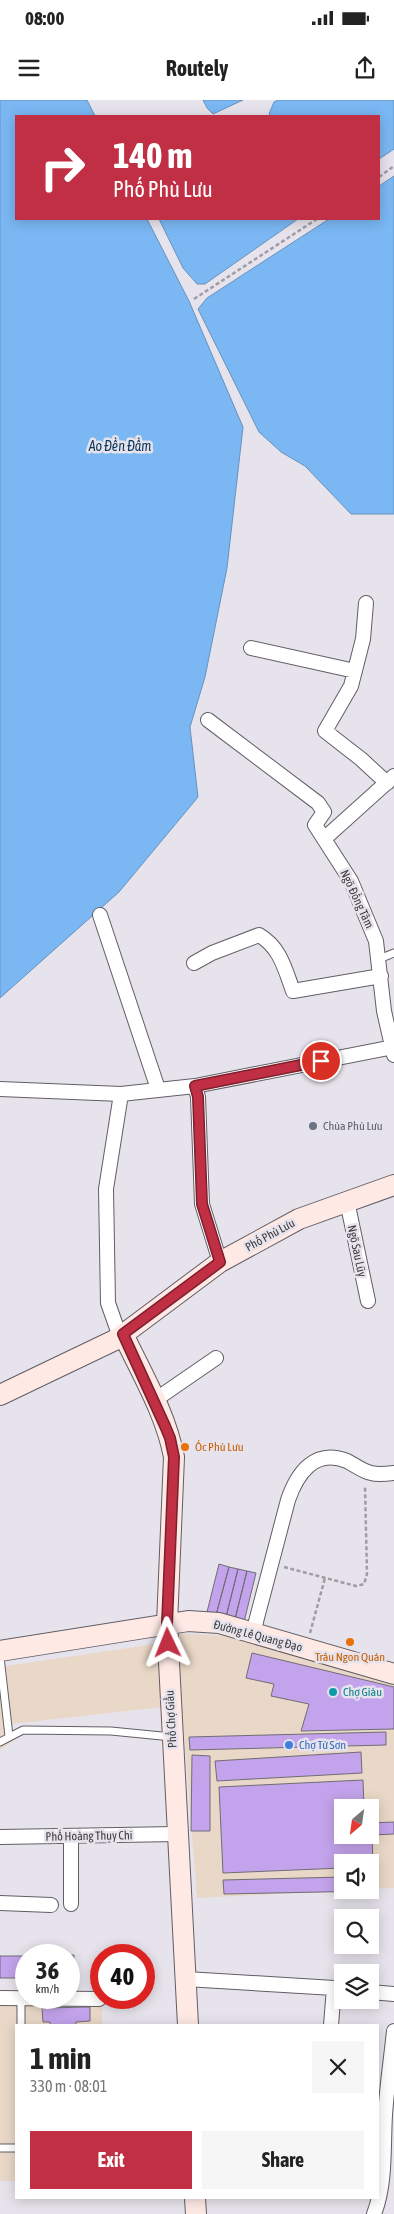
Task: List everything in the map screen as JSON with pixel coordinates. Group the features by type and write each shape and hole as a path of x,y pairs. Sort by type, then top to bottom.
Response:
{"main road":[{"name":"Phố Phù Lưu","path":"0,1395 122,1336 220,1262 299,1219 394,1185"},
{"name":"Phố Chợ Giầu","path":"122,1336 155,1400 170,1438 174,1457 167,1624 188,2024"},
{"name":"Đường Lê Quang Đạo","path":"0,1651 188,1621 219,1623 394,1674"},
{"path":"195,2199 196,2214"}],"street":[{"path":"208,720 318,803 324,812 315,825 324,839 390,780 326,731 351,686 363,639 366,603"},
{"path":"251,648 355,671"},
{"name":"Ngõ Đồng Tâm","path":"324,839 351,880 376,941 384,1011 393,1052"},
{"path":"100,915 158,1090"},
{"path":"194,963 212,953 259,935 268,940 280,956 293,991 381,976"},
{"path":"0,1089 121,1094 195,1086 393,1052"},
{"path":"195,1086 198,1097 202,1204 220,1262"},
{"path":"121,1094 106,1188 108,1304 122,1336"},
{"name":"Ngõ Sau Lũy","path":"347,1201 368,1301"},
{"path":"155,1400 216,1358"},
{"path":"253,1633 288,1500 294,1481 302,1471 311,1464 331,1458 345,1461 369,1473 394,1473"},
{"name":"Phố Hoàng Thụy Chi","path":"0,1837 177,1834"},
{"path":"70,1904 71,1836"},
{"path":"0,1903 51,1904"},
{"path":"186,1979 334,1989"},
{"path":"379,1993 394,1994"},
{"path":"0,1998 15,1998"},
{"path":"331,2024 334,2009"},
{"path":"374,2214 380,2198 382,2178 381,2114 392,2073 394,2032"}],"lane":[{"path":"379,959 394,954"},
{"path":"0,1657 9,1736"},
{"path":"0,1742 22,1730 95,1731 172,1738"},
{"path":"20,2024 21,2009"},
{"path":"0,2148 15,2148"}],"path":[{"path":"380,176 394,166"},
{"path":"194,299 314,220"},
{"path":"282,1566 360,1587 366,1580 365,1484"},
{"path":"306,1649 325,1578"}],"shaded area":[{"name":"Chợ Từ Sơn","path":"176,1633 244,1637 394,1683 394,1888 379,1889 379,1854 334,1854 334,1891 197,1898"},
{"path":"161,1643 163,1707 11,1724 13,1741 0,1750 0,1667"},
{"path":"80,2004 90,2004 90,2009 102,2009 102,2024 15,2024 15,2181 0,2181 0,2006 15,2006 15,2009 80,2009"}],"water":[{"name":"Ao Đền Đầm","path":"0,100 87,100 94,115 15,115 15,220 148,220 189,301 243,427 227,568 205,677 190,727 198,797 119,892 0,998"},
{"path":"203,100 243,100 213,114"},
{"path":"278,100 394,100 394,149 380,158 380,115 270,115 274,102"},
{"path":"394,176 394,514 351,514 305,466 281,452 259,432 198,309 207,298 327,220 380,220 380,185"},
{"path":"159,220 297,220 205,284 197,284 183,268"}],"building":[{"path":"219,1564 229,1567 216,1615 207,1612"},
{"path":"229,1567 238,1569 226,1617 216,1615"},
{"path":"238,1569 247,1571 235,1619 226,1617"},
{"path":"247,1571 256,1573 244,1622 235,1619"},
{"name":"Chợ Giàu","path":"252,1653 394,1687 394,1729 301,1731 309,1704 271,1696 274,1684 246,1678"},
{"path":"386,1732 386,1745 190,1750 189,1737"},
{"path":"361,1752 362,1773 217,1781 215,1761"},
{"path":"192,1755 210,1756 210,1831 191,1831"},
{"path":"363,1780 364,1799 334,1799 334,1844 372,1844 373,1854 334,1854 334,1868 223,1873 219,1787"},
{"path":"394,1822 394,1834 379,1835 379,1823"},
{"path":"334,1877 334,1892 224,1894 223,1880"},
{"path":"0,1956 15,1956 15,1978 0,1978"},
{"path":"80,2007 90,2007 90,2021 76,2022 76,2024 50,2024 50,2022 43,2022 42,2009 80,2009"}],"place":[{"name":"Chùa Phù Lưu","path":"313,1126"},
{"name":"Ốc Phù Lưu","path":"185,1447"},
{"name":"Trâu Ngon Quán","path":"350,1642"},
{"name":"Chợ Giàu","path":"333,1692"},
{"name":"Chợ Từ Sơn","path":"289,1745"}],"route":[{"path":"168,1643 167,1624 174,1457 170,1438 155,1400 123,1334 220,1262 202,1204 198,1097 195,1086 321,1061"}]}
